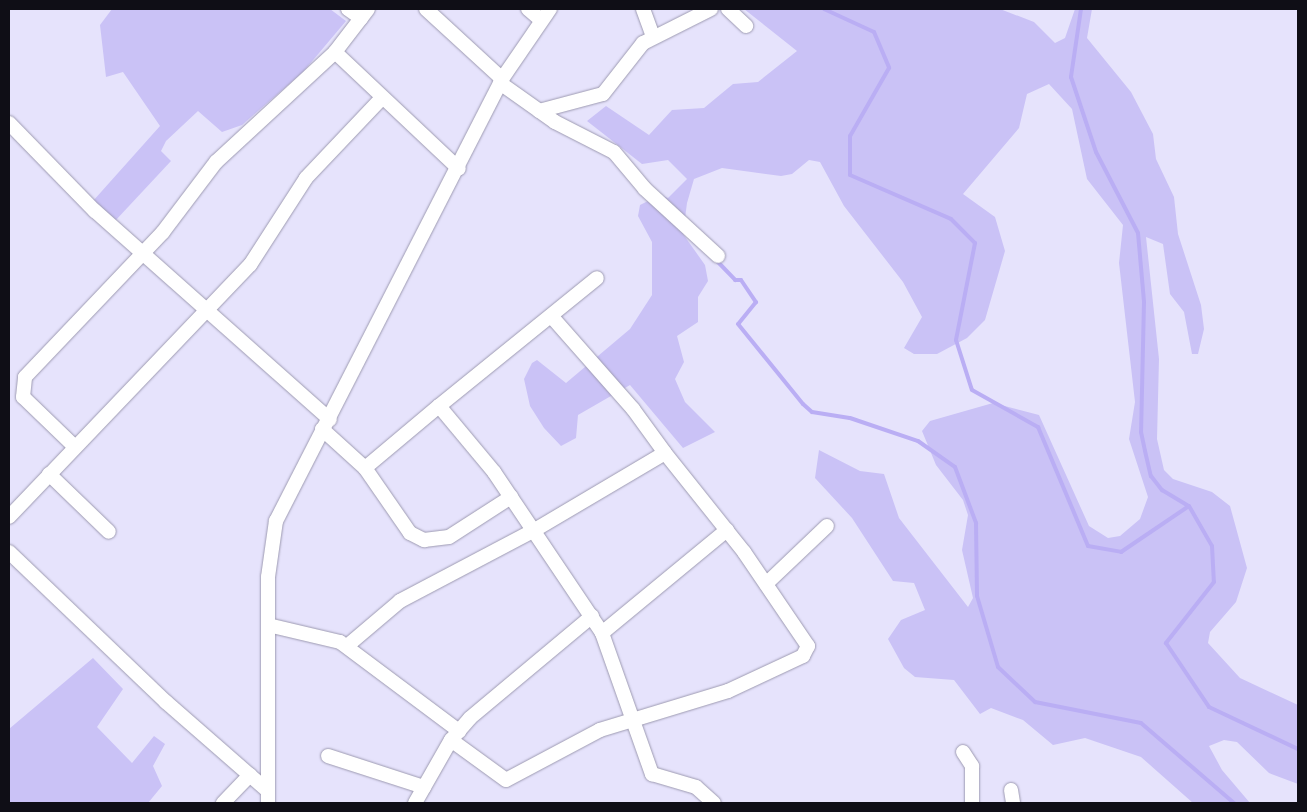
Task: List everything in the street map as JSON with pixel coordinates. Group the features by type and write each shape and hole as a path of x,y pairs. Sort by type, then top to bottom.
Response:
{"street":[{"path":"9,400 20,391 35,364 144,253 216,162 335,52 364,14 348,9"},
{"path":"426,9 501,81 539,111 614,152 645,188 718,256"},
{"path":"528,9 540,19"},
{"path":"267,797 269,557 276,521 459,169 501,81 540,19 550,9"},
{"path":"643,9 653,36"},
{"path":"539,111 603,94 631,54 653,36 711,9"},
{"path":"728,9 746,26"},
{"path":"335,52 381,99 459,169"},
{"path":"12,507 49,474 258,256 288,202 315,167 381,99"},
{"path":"9,123 65,182 144,253 326,425 365,468 410,533 424,540 449,537 511,497"},
{"path":"365,468 597,278"},
{"path":"268,624 330,638 347,646 506,780 572,742 709,699 807,652 806,642 727,530 665,452 634,409 552,316"},
{"path":"20,391 75,447"},
{"path":"439,406 511,497 602,633 634,722 642,756 652,774 696,787 714,803"},
{"path":"347,646 400,601 533,531 665,452"},
{"path":"49,474 109,532"},
{"path":"766,584 827,526"},
{"path":"602,633 727,530"},
{"path":"9,552 166,702 250,775 267,797"},
{"path":"415,803 455,736 592,616"},
{"path":"963,752 972,766 972,803"},
{"path":"328,756 424,787"},
{"path":"223,803 250,775"}],"shaded area":[{"path":"112,9 330,9 346,21 303,72 242,125 222,132 198,111 166,141 161,151 171,161 115,221 93,201 160,126 123,72 106,77 100,25"},
{"path":"744,9 1000,9 1034,22 1055,43 1065,38 1075,9 1092,9 1087,38 1131,92 1153,134 1156,159 1174,197 1178,234 1201,305 1204,329 1198,354 1192,354 1184,312 1170,294 1163,244 1146,237 1159,359 1157,439 1164,470 1173,479 1212,492 1230,506 1247,568 1236,602 1210,632 1208,643 1240,678 1298,705 1298,784 1269,773 1237,742 1224,740 1209,746 1222,770 1250,803 1193,803 1141,757 1085,738 1053,745 1023,720 991,708 980,714 954,680 915,677 904,668 888,639 901,620 925,610 914,583 893,581 852,518 815,478 819,450 860,471 884,474 899,518 968,607 973,598 962,550 968,515 963,500 936,465 922,431 930,421 993,403 1039,415 1089,526 1108,538 1120,536 1140,519 1148,497 1129,439 1135,402 1119,263 1123,225 1087,179 1072,109 1049,84 1027,94 1019,128 963,194 995,217 1005,251 985,320 967,338 937,354 914,354 904,348 922,317 903,282 844,206 820,162 809,160 792,174 781,176 722,168 694,179 687,203 683,234 705,265 708,281 698,297 698,322 677,336 684,362 675,379 685,402 715,432 683,448 630,385 578,415 576,438 561,446 544,428 530,406 524,379 532,363 537,360 566,383 630,329 652,295 652,242 638,216 640,205 660,195 668,198 687,179 668,160 642,164 587,121 606,106 649,135 672,110 704,108 733,84 758,82 797,51"},
{"path":"93,658 123,689 97,727 132,763 154,736 165,744 153,766 162,786 148,803 9,803 9,729"}],"waterway":[{"path":"824,9 874,32 889,68 850,136 850,175 951,219 975,243 956,340 972,390 1038,427 1088,546 1121,552 1189,506 1212,546 1214,582 1166,643 1209,707 1298,749"},
{"path":"1081,9 1071,77 1096,152 1138,233 1144,302 1141,432 1145,451 1151,476 1162,490 1189,506"},
{"path":"716,260 735,280 741,280 756,302 738,324 803,404 812,412 850,418 918,441 955,467 976,523 977,596 998,667 1035,702 1141,723 1234,803"}]}
